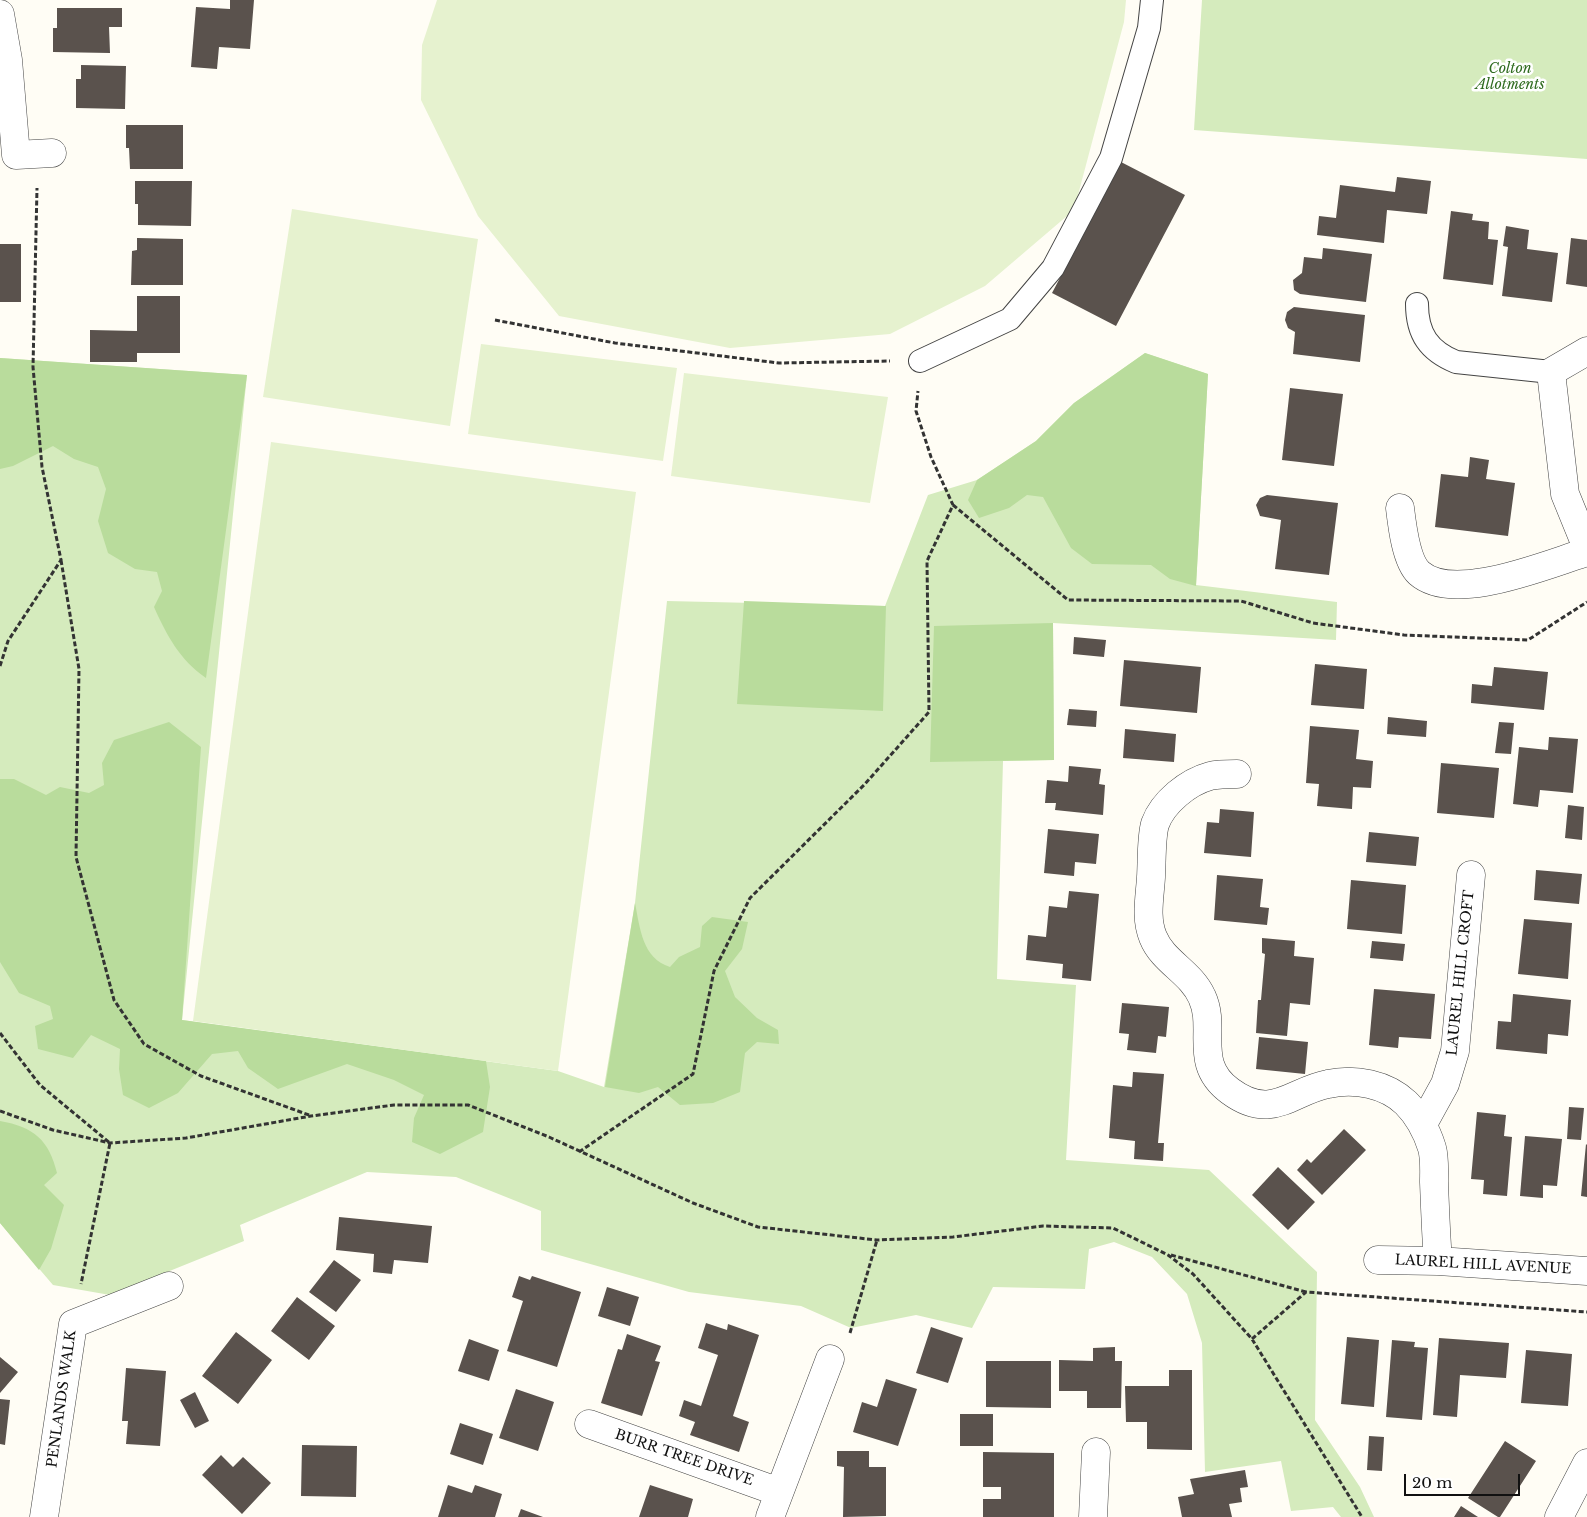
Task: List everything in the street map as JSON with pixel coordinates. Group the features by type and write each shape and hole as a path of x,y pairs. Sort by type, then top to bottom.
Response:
{"street":[{"path":"0,14 8,60 8,161 52,153"},
{"path":"1587,351 1551,372 1565,494 1587,548"},
{"path":"1400,508 1404,542 1418,572 1442,585 1480,584 1587,552"},
{"path":"1236,774 1211,776 1188,786 1169,802 1155,825 1149,908 1152,936 1162,953 1192,980 1203,998 1208,1018 1206,1039 1208,1058 1216,1076 1229,1090 1246,1100 1265,1104 1284,1102 1327,1084 1355,1081 1382,1088 1405,1103 1423,1124 1433,1150 1438,1261"},
{"name":"LAUREL HILL CROFT","path":"1423,1124 1445,1084 1455,1052 1471,875"},
{"name":"LAUREL HILL AVENUE","path":"1378,1260 1438,1261 1587,1271"},
{"name":"PENLANDS WALK","path":"44,1517 73,1324 169,1286"},
{"path":"770,1517 830,1359"},
{"name":"BURR TREE DRIVE","path":"589,1424 779,1492"},
{"path":"1093,1517 1096,1452"},
{"path":"1560,1517 1587,1463"}],"lane":[{"path":"920,361 1010,319 1053,268 1111,158 1149,28 1152,0"},
{"path":"1417,304 1417,319 1421,334 1430,347 1442,356 1456,362 1551,372"}],"path":[{"path":"8,161 37,186 33,367 42,466 61,560 79,669 76,857 114,1000 144,1044 202,1076 311,1116"},
{"path":"495,320 615,343 779,363 920,361 916,411 931,457 953,505 1068,600 1241,601 1313,622 1404,635 1528,640 1587,602"},
{"path":"578,1152 693,1074 714,971 750,898 864,785 929,712 927,561 953,505"},
{"path":"0,666 8,641 61,560"},
{"path":"0,1033 40,1085 110,1143"},
{"path":"0,1111 54,1130 110,1143 186,1138 311,1116 394,1105 468,1105 549,1137 578,1152 693,1203 758,1227 877,1240 953,1237 1043,1226 1113,1228 1168,1254 1306,1292 1587,1312"},
{"path":"73,1324 110,1143"},
{"path":"830,1359 844,1356 877,1240"},
{"path":"1168,1254 1193,1274 1252,1339 1362,1517"},
{"path":"1252,1339 1306,1292"}],"green space":[{"path":"437,0 1126,0 1124,22 1074,210 985,286 890,334 730,348 559,316 478,216 421,100 422,45"},
{"name":"Colton Allotments","path":"1202,0 1587,0 1587,159 1194,130"},
{"path":"292,209 478,239 450,426 263,397"},
{"path":"481,344 677,368 663,461 468,434"},
{"path":"1145,353 1208,374 1196,585 1337,602 1336,640 1053,623 1054,760 1003,761 997,979 1076,985 1066,1160 1209,1170 1317,1272 1315,1420 1360,1487 1374,1517 1341,1517 1333,1507 1291,1511 1281,1461 1205,1472 1202,1343 1187,1294 1152,1257 1114,1242 1089,1249 1085,1289 993,1287 972,1328 916,1315 851,1328 801,1306 689,1292 541,1250 541,1211 456,1177 367,1172 240,1225 244,1241 110,1295 53,1285 0,1223 0,358 247,375 182,1020 558,1071 604,1087 635,903 667,601 885,606 928,495 977,480 1036,441 1074,403"},
{"path":"1145,353 1208,374 1196,586 1170,579 1151,565 1092,564 1071,548 1043,497 1027,495 1009,508 979,518 968,500 977,480 1036,441 1074,403"},
{"path":"0,358 247,375 206,678 175,647 159,618 154,607 162,591 157,572 135,569 108,553 98,521 106,489 98,467 74,459 53,446 13,466 0,469"},
{"path":"684,373 888,397 870,503 671,476"},
{"path":"271,442 636,492 558,1071 193,1021"},
{"path":"744,601 886,606 883,711 737,704"},
{"path":"1053,623 1054,760 930,762 934,626"},
{"path":"169,722 201,747 182,1020 486,1061 490,1087 483,1132 440,1154 412,1142 414,1118 424,1095 394,1080 347,1064 278,1089 248,1068 238,1051 212,1054 178,1093 149,1108 123,1095 119,1069 120,1049 91,1035 73,1058 38,1049 35,1026 53,1019 50,1006 19,993 0,962 0,779 14,779 46,795 60,787 89,793 104,785 102,763 114,740"},
{"path":"635,903 641,932 648,949 653,957 670,967 679,957 700,947 702,926 712,917 748,922 742,949 725,971 735,997 757,1018 778,1030 779,1044 757,1042 745,1053 740,1092 713,1103 680,1105 658,1087 639,1093 605,1087"},
{"path":"0,1121 22,1127 38,1137 50,1152 57,1173 44,1185 64,1205 51,1249 39,1270 0,1223"}],"building":[{"path":"230,0 254,0 250,49 219,47 217,69 191,67 196,7 230,9"},
{"path":"57,8 122,8 122,27 109,27 110,53 53,52 53,28 57,28"},
{"path":"81,65 126,66 125,109 76,108 76,79 81,79"},
{"path":"126,125 183,125 183,169 130,169 129,148 126,148"},
{"path":"1121,162 1185,195 1116,326 1052,293"},
{"path":"1397,177 1431,181 1427,214 1387,210 1384,243 1317,235 1319,216 1336,218 1340,185 1395,192"},
{"path":"135,181 192,181 191,226 138,225 138,204 135,204"},
{"path":"1451,211 1473,214 1472,220 1489,222 1488,239 1498,240 1493,285 1443,279"},
{"path":"1506,226 1529,230 1527,249 1558,253 1552,302 1502,296 1508,247 1503,246"},
{"path":"137,238 183,239 183,285 131,285 132,251 137,250"},
{"path":"1571,238 1587,240 1587,287 1566,284"},
{"path":"0,244 21,244 21,302 0,302"},
{"path":"1323,248 1372,254 1366,302 1300,294 1294,290 1293,280 1302,273 1304,257 1322,259"},
{"path":"137,296 180,296 180,353 137,353 137,362 90,362 90,330 137,331"},
{"path":"1294,307 1365,315 1360,362 1293,354 1295,332 1288,328 1285,320 1287,312"},
{"path":"1290,388 1343,394 1334,466 1282,460"},
{"path":"1470,457 1489,460 1486,479 1515,483 1508,536 1435,527 1441,474 1468,477"},
{"path":"1267,495 1338,503 1329,575 1275,569 1281,520 1260,516 1256,505 1260,498"},
{"path":"1074,637 1106,640 1104,657 1073,654"},
{"path":"1124,660 1201,667 1197,713 1120,706"},
{"path":"1315,664 1367,669 1364,709 1311,705"},
{"path":"1494,667 1548,672 1544,710 1471,703 1472,684 1492,686"},
{"path":"1069,709 1097,711 1096,727 1067,725"},
{"path":"1388,717 1427,721 1426,737 1387,734"},
{"path":"1499,722 1514,723 1511,754 1495,753"},
{"path":"1310,726 1359,730 1356,759 1373,761 1371,788 1353,787 1352,809 1317,806 1319,784 1306,783"},
{"path":"1125,729 1176,734 1174,762 1123,758"},
{"path":"1549,737 1578,739 1573,793 1540,790 1538,807 1513,804 1519,747 1548,750"},
{"path":"1441,763 1499,768 1494,818 1437,813"},
{"path":"1069,766 1101,769 1099,784 1105,785 1103,815 1055,810 1056,803 1045,803 1047,780 1068,782"},
{"path":"1568,805 1584,807 1582,840 1565,838"},
{"path":"1220,809 1254,812 1251,857 1204,853 1207,822 1219,823"},
{"path":"1048,829 1099,834 1096,864 1075,862 1074,876 1044,873"},
{"path":"1369,832 1419,837 1416,866 1366,862"},
{"path":"1536,870 1582,874 1579,904 1534,900"},
{"path":"1217,875 1263,879 1260,907 1269,908 1267,925 1214,920"},
{"path":"1351,880 1406,885 1402,934 1347,929"},
{"path":"1069,891 1099,894 1091,981 1062,978 1063,964 1026,960 1028,935 1046,937 1049,906 1067,908"},
{"path":"1524,919 1572,923 1568,979 1518,974"},
{"path":"1262,938 1295,941 1294,956 1314,958 1310,1005 1290,1003 1287,1036 1256,1033 1258,1000 1261,1000 1265,954 1262,953"},
{"path":"1372,941 1405,944 1403,961 1370,958"},
{"path":"1374,989 1435,994 1431,1039 1399,1037 1398,1048 1369,1045"},
{"path":"1513,994 1571,1000 1568,1036 1548,1034 1547,1054 1496,1049 1498,1021 1511,1022"},
{"path":"1122,1003 1169,1007 1166,1037 1158,1036 1156,1053 1127,1050 1129,1034 1119,1033"},
{"path":"1259,1037 1308,1042 1305,1074 1256,1069"},
{"path":"1133,1072 1164,1074 1158,1143 1164,1143 1163,1161 1134,1159 1135,1141 1109,1138 1113,1085 1132,1087"},
{"path":"1569,1107 1584,1108 1581,1140 1567,1139"},
{"path":"1477,1112 1506,1115 1504,1136 1512,1137 1507,1196 1483,1194 1484,1180 1471,1179"},
{"path":"1344,1129 1366,1150 1322,1195 1297,1170 1307,1159 1311,1163"},
{"path":"1525,1136 1562,1139 1557,1186 1543,1185 1543,1198 1520,1196"},
{"path":"1587,1145 1587,1197 1581,1196"},
{"path":"1278,1167 1315,1202 1288,1230 1252,1195"},
{"path":"339,1217 432,1226 428,1263 394,1260 392,1274 373,1272 374,1254 336,1250"},
{"path":"334,1260 361,1280 336,1312 309,1292"},
{"path":"519,1276 530,1280 532,1276 581,1292 557,1367 507,1351 523,1301 512,1297"},
{"path":"607,1287 639,1297 630,1326 598,1316"},
{"path":"297,1297 335,1326 309,1360 271,1331"},
{"path":"706,1323 727,1330 728,1324 759,1335 733,1416 749,1422 739,1452 690,1435 695,1422 679,1416 684,1400 701,1406 718,1355 698,1348"},
{"path":"931,1327 963,1338 948,1383 916,1373"},
{"path":"236,1332 272,1360 238,1404 202,1376"},
{"path":"627,1334 661,1346 655,1361 660,1362 642,1416 601,1403 618,1349 622,1350"},
{"path":"1347,1337 1379,1340 1374,1407 1341,1404"},
{"path":"1439,1338 1509,1343 1506,1378 1460,1375 1457,1417 1433,1415"},
{"path":"469,1339 499,1350 489,1381 458,1371"},
{"path":"1392,1340 1415,1342 1414,1347 1428,1348 1422,1420 1386,1417"},
{"path":"1115,1347 1115,1361 1122,1361 1121,1408 1087,1408 1087,1391 1059,1391 1059,1360 1093,1361 1093,1348"},
{"path":"1526,1350 1572,1354 1568,1406 1521,1403"},
{"path":"0,1357 18,1372 0,1393"},
{"path":"986,1361 1051,1361 1051,1408 986,1407"},
{"path":"126,1368 166,1371 160,1446 126,1444 128,1421 122,1421"},
{"path":"1169,1370 1192,1370 1192,1450 1147,1449 1147,1422 1126,1422 1125,1386 1169,1386"},
{"path":"886,1379 917,1389 898,1446 853,1432 862,1402 877,1407"},
{"path":"516,1389 554,1402 538,1451 499,1438"},
{"path":"195,1392 209,1421 195,1428 180,1400"},
{"path":"0,1399 10,1400 5,1445 0,1444"},
{"path":"960,1414 993,1414 993,1446 960,1446"},
{"path":"460,1423 493,1434 483,1465 450,1454"},
{"path":"1369,1436 1384,1437 1382,1471 1367,1470"},
{"path":"1505,1441 1536,1461 1500,1517 1498,1517 1468,1498"},
{"path":"302,1445 357,1446 356,1497 301,1496"},
{"path":"837,1451 869,1451 869,1467 886,1467 886,1516 843,1517 844,1467 837,1466"},
{"path":"983,1452 1054,1453 1054,1517 983,1517 983,1499 1001,1499 1001,1487 983,1487"},
{"path":"221,1455 233,1467 243,1457 271,1483 242,1514 202,1475"},
{"path":"1245,1470 1248,1487 1240,1488 1242,1502 1229,1504 1232,1517 1182,1517 1178,1497 1194,1494 1190,1479"},
{"path":"448,1485 472,1493 475,1485 502,1494 495,1517 438,1517"},
{"path":"650,1485 693,1499 688,1517 639,1517"},
{"path":"1461,1506 1478,1517 1454,1517"},
{"path":"521,1509 543,1517 518,1517"}]}
